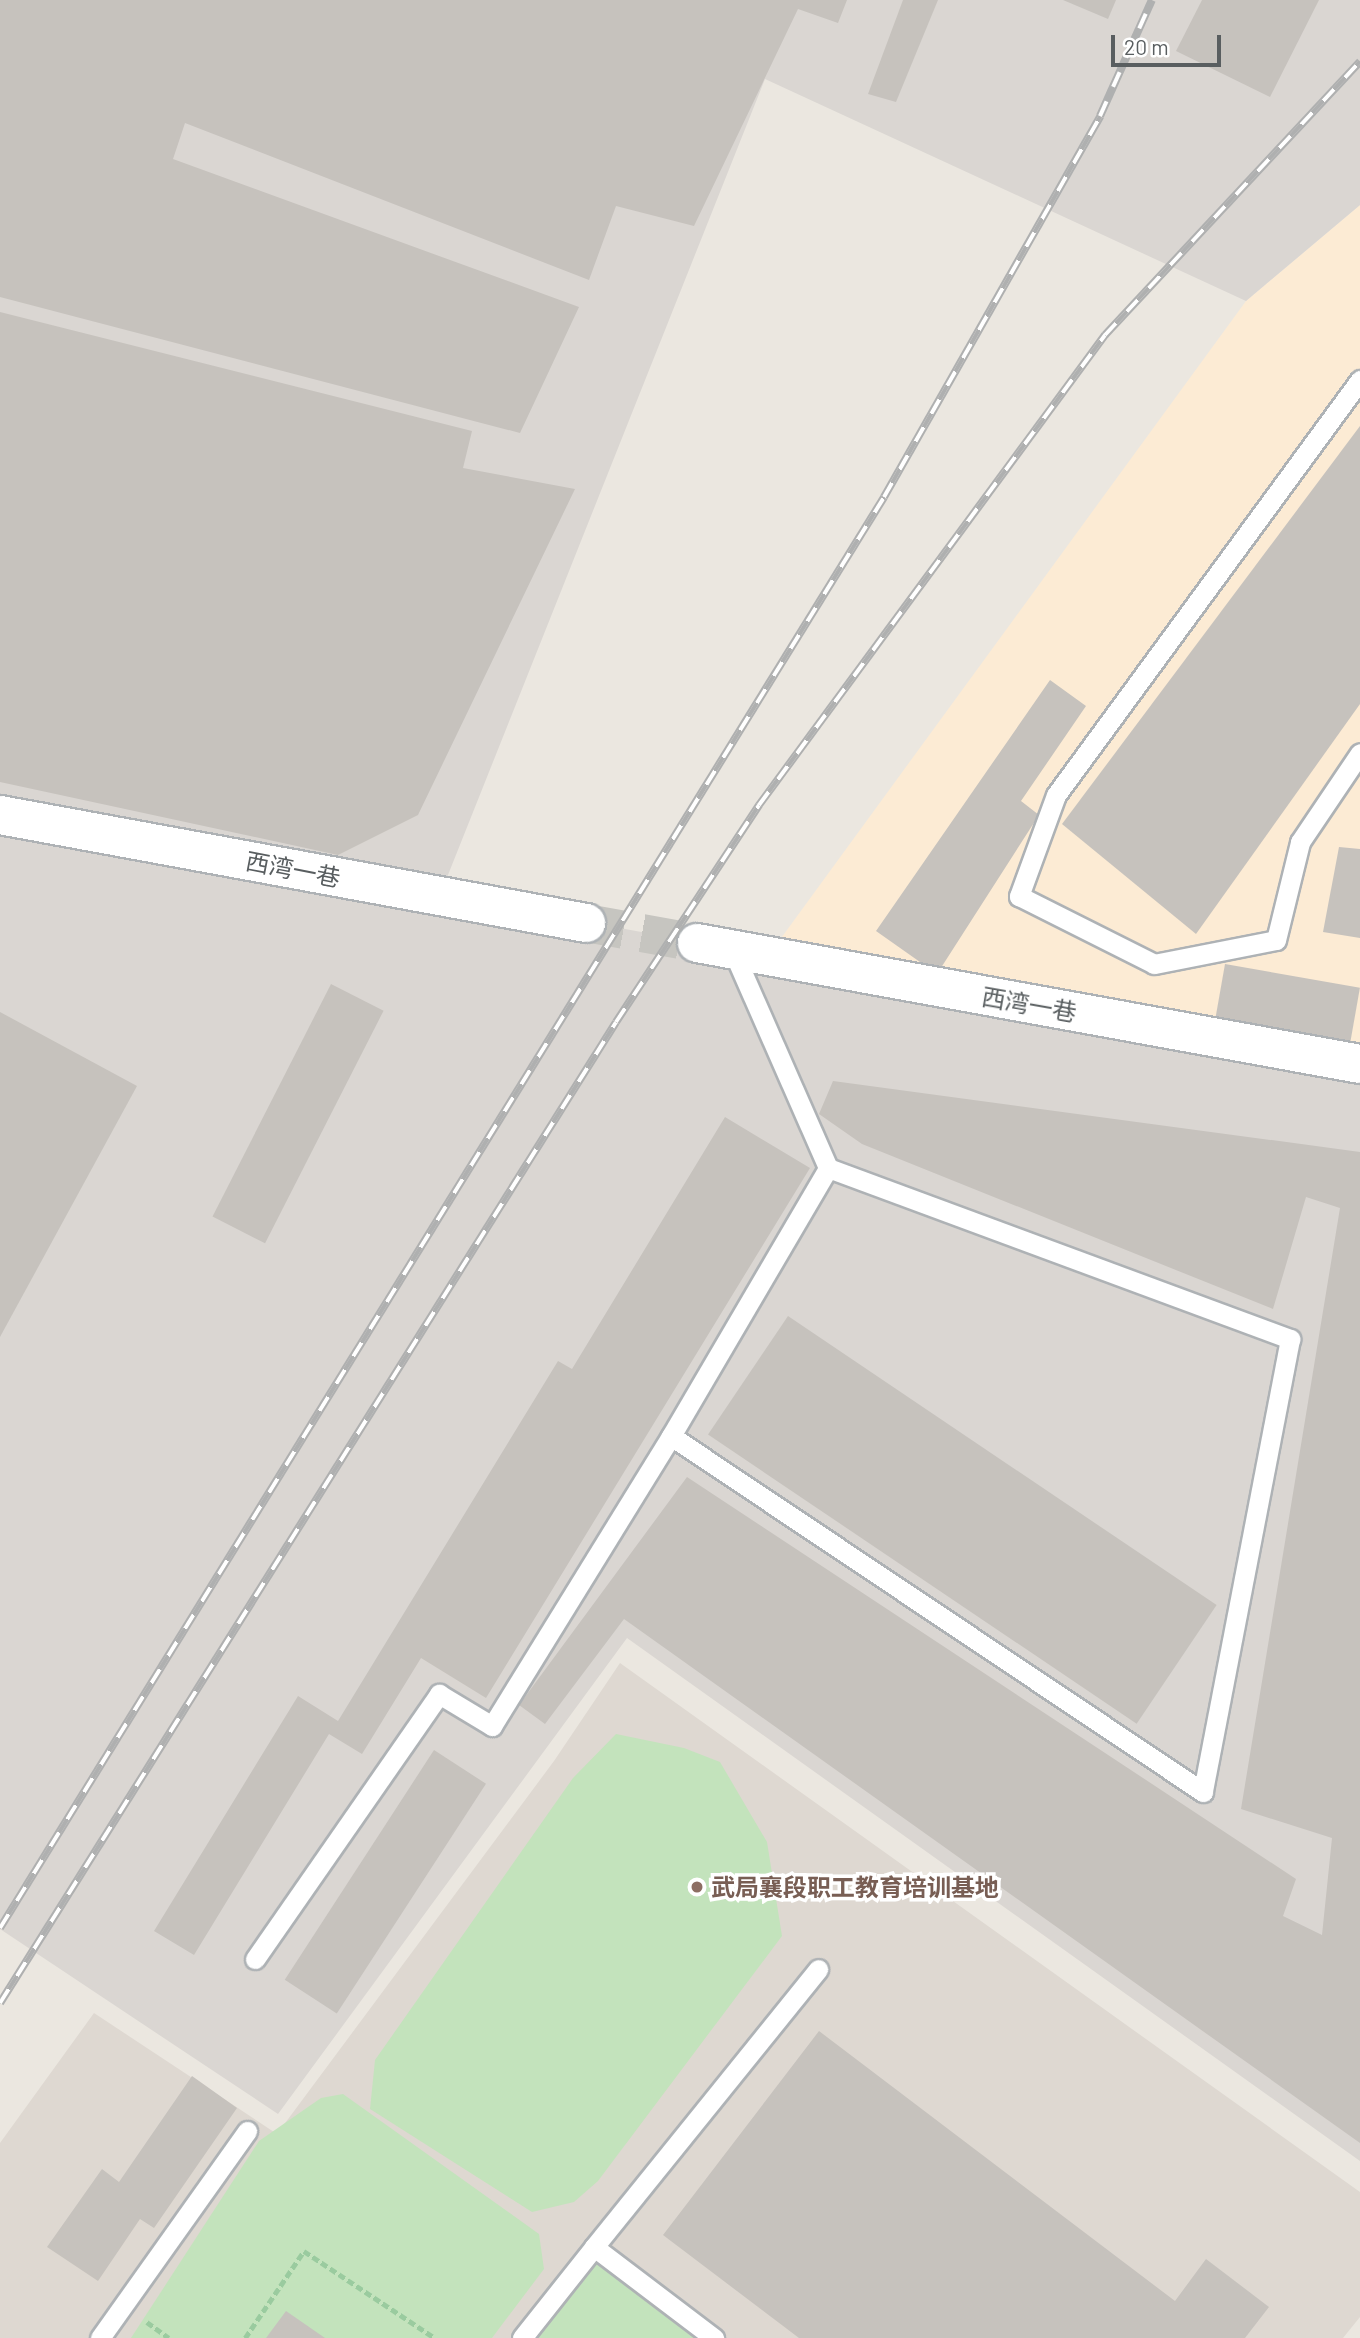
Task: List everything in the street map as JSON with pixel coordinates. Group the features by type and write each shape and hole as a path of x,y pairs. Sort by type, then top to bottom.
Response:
{"street":[{"name":"西湾一巷","path":"0,814 586,923"},
{"name":"西湾一巷","path":"715,946 1360,1064"}],"lane":[{"path":"1360,380 1056,795 1019,896 1154,964 1276,940 1300,842 1360,753"},
{"path":"671,1436 1203,1792 1290,1339 828,1168 715,946"},
{"path":"255,1959 439,1694 492,1726 671,1436 828,1168"},
{"path":"522,2338 818,1969"},
{"path":"100,2338 247,2132"},
{"path":"594,2247 714,2338"}],"path":[{"path":"245,2338 304,2251 435,2338"}],"shaded area":[{"path":"0,0 1360,0 1360,205 1246,301 765,79 440,895 1360,1064 1360,2161 627,1638 278,2114 0,1929"},
{"path":"1360,205 1360,1064 768,956 1246,301"},
{"name":"武局襄段职工教育培训基地","path":"620,1663 1360,2192 1360,2317 1343,2338 0,2338 0,2143 94,2013 277,2134 554,1761"}],"green space":[{"path":"616,1734 684,1748 720,1762 767,1842 782,1936 598,2181 574,2202 532,2212 370,2109 375,2060 573,1778"},
{"path":"343,2094 539,2234 544,2269 492,2338 131,2338 259,2141 321,2098"},
{"path":"594,2247 714,2338 522,2338"}],"building":[{"path":"0,0 847,0 838,23 798,9 694,226 616,206 589,280 185,123 173,159 579,307 520,433 0,297"},
{"path":"903,0 938,0 896,102 868,94"},
{"path":"1063,0 1116,0 1108,19"},
{"path":"1202,0 1319,0 1270,97 1176,51"},
{"path":"0,312 472,431 463,468 575,489 418,815 338,855 0,782"},
{"path":"1360,426 1360,704 1196,934 1062,824"},
{"path":"1050,680 1086,706 1021,801 1039,815 937,974 876,931"},
{"path":"1339,847 1360,849 1360,938 1323,932"},
{"path":"1225,964 1360,988 1348,1054 1213,1030"},
{"path":"331,984 384,1011 265,1243 213,1217"},
{"path":"0,1012 137,1086 0,1337"},
{"path":"833,1081 1360,1152 1360,2143 624,1619 545,1724 519,1705 687,1477 1296,1879 1283,1916 1322,1935 1332,1838 1241,1809 1340,1208 1306,1197 1273,1309 862,1144 819,1114"},
{"path":"725,1117 810,1168 486,1698 421,1658 362,1754 329,1734 194,1955 154,1931 298,1696 338,1721 558,1361 572,1369"},
{"path":"788,1316 1217,1605 1137,1724 708,1435"},
{"path":"434,1750 486,1784 337,2014 285,1980"},
{"path":"819,2031 1175,2301 1206,2259 1269,2307 1245,2338 799,2338 663,2235"},
{"path":"192,2076 237,2108 154,2228 140,2219 98,2281 47,2247 102,2169 119,2182"},
{"path":"286,2311 325,2338 266,2338"}],"tunnel":[{"path":"586,923 697,943"}],"railway":[{"path":"0,1928 884,497 1100,116 1152,0"},
{"path":"0,2003 616,1022 759,805 1105,335 1360,62"}],"place":[{"name":"武局襄段职工教育培训基地","path":"697,1887"}]}
